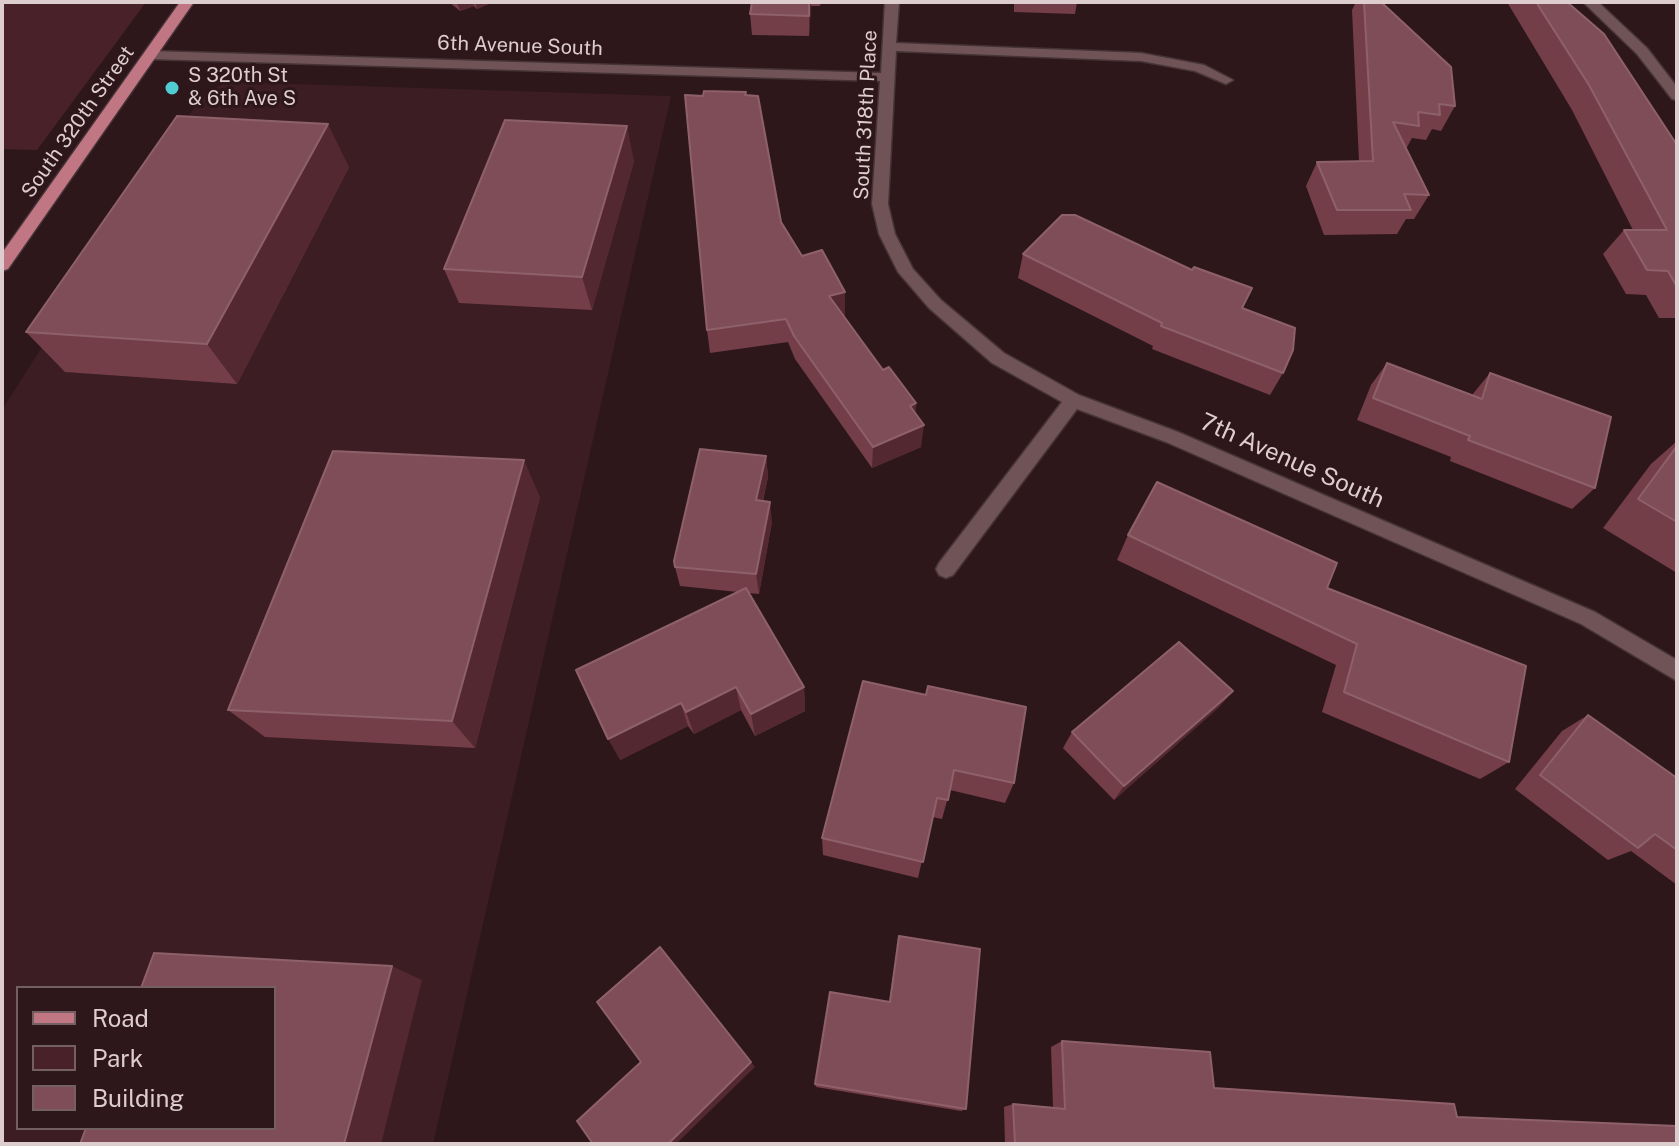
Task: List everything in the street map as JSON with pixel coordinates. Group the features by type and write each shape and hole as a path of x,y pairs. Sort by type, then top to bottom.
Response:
{"main road":[{"name":"South 320th Street","path":"2,265 187,2"}],"street":[{"name":"South 318th Place","path":"892,2 880,204 887,234 906,272"},
{"path":"1590,2 1642,51 1677,96"},
{"path":"889,47 1141,57 1199,68 1226,80"},
{"name":"6th Avenue South","path":"150,55 888,77"},
{"name":"7th Avenue South","path":"906,272 935,304 998,358 1073,400 1172,437 1588,618 1677,671"},
{"path":"946,569 1073,400"}],"shaded area":[{"path":"233,82 671,96 433,1144 2,1144 2,410 201,97 213,88"}],"green space":[{"path":"2,2 146,2 37,150 2,149"}],"building":[{"path":"752,2 809,2 809,16 750,14"},
{"path":"1364,2 1381,2 1451,67 1455,106 1439,104 1440,115 1418,112 1419,126 1393,122 1429,195 1404,194 1411,210 1337,210 1317,162 1373,161"},
{"path":"1536,2 1567,2 1604,34 1677,145 1677,287 1668,271 1647,270 1624,230 1667,230 1589,85"},
{"path":"704,91 746,92 745,95 758,96 781,222 802,256 822,250 845,292 829,296 883,370 889,367 916,403 910,406 924,425 873,447 794,336 786,319 707,330 685,95 703,96"},
{"path":"177,116 328,124 207,344 26,332"},
{"path":"505,120 627,126 582,277 444,269"},
{"path":"1062,215 1075,215 1192,270 1194,267 1252,288 1242,308 1295,328 1293,350 1283,373 1161,326 1162,323 1023,254"},
{"path":"1387,363 1482,399 1490,373 1611,417 1595,488 1468,440 1470,436 1373,398"},
{"path":"1677,446 1677,522 1638,499"},
{"path":"700,449 766,456 756,500 770,502 756,574 675,567"},
{"path":"333,451 524,460 452,721 228,710"},
{"path":"1157,482 1337,563 1327,588 1526,666 1509,762 1344,692 1357,644 1128,535"},
{"path":"746,588 804,687 751,714 736,687 686,712 681,703 608,739 576,670"},
{"path":"1179,642 1233,691 1124,786 1072,732"},
{"path":"863,681 926,695 928,686 1026,707 1014,783 954,770 948,800 937,798 923,862 822,838"},
{"path":"1588,715 1677,778 1677,850 1655,834 1638,848 1540,775"},
{"path":"899,936 980,949 966,1109 815,1084 830,992 890,1002"},
{"path":"660,947 751,1062 668,1144 593,1144 577,1121 641,1062 597,1002"},
{"path":"154,953 392,966 344,1144 80,1144 85,1130 276,1130 276,986 142,986"},
{"path":"1062,1041 1210,1052 1214,1088 1454,1104 1457,1117 1677,1126 1677,1144 1015,1144 1013,1104 1065,1109"}],"place":[{"name":"S 320th St & 6th Ave S","path":"172,88"}]}
